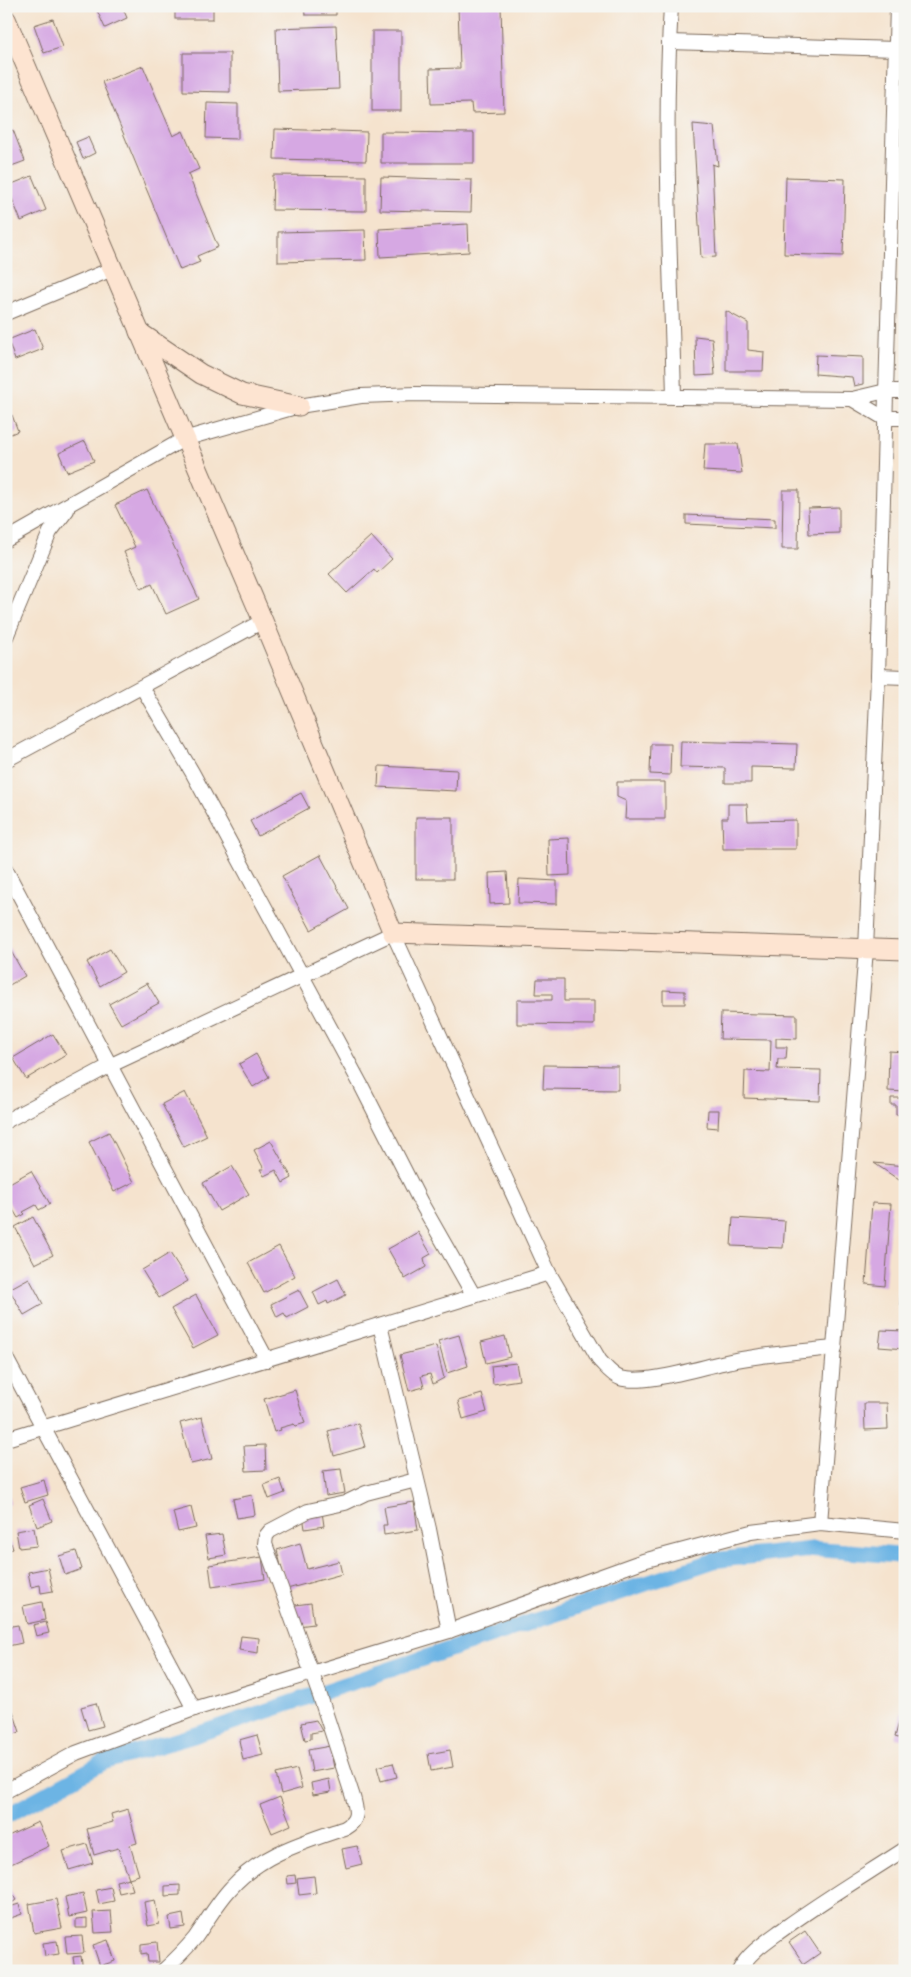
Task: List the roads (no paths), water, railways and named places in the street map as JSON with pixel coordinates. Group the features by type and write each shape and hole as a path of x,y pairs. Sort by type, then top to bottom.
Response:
{"street":[{"path":"671,6 669,42 669,185 674,397"},
{"path":"820,1523 866,949 878,676 884,418 899,130 896,49 897,6"},
{"path":"6,19 11,41 139,331 263,621 393,933 548,1273 600,1361 611,1373 620,1378 636,1380 652,1379 736,1360 835,1348"},
{"path":"669,42 896,49"},
{"path":"6,313 112,269"},
{"path":"139,331 201,374 242,394 299,406"},
{"path":"6,540 70,506 184,439 299,406 360,396 416,394 852,399 886,390 905,391"},
{"path":"852,399 884,418 905,418"},
{"path":"6,637 50,532 70,506"},
{"path":"6,760 263,621"},
{"path":"878,676 905,676"},
{"path":"142,687 192,772 361,1085 420,1201 474,1296"},
{"path":"6,870 267,1360"},
{"path":"6,1121 109,1066 393,933 905,950"},
{"path":"6,1439 548,1273"},
{"path":"380,1325 429,1529 449,1631"},
{"path":"6,1358 194,1710"},
{"path":"163,1971 179,1956 231,1888 246,1874 268,1858 297,1844 345,1828 355,1820 356,1806 320,1696 265,1544 266,1536 284,1522 308,1511 345,1503 374,1491 416,1480"},
{"path":"6,1791 76,1753 194,1710 449,1631 643,1561 751,1532 820,1523 905,1531"},
{"path":"739,1971 743,1962 818,1904 905,1850"}],"waterway":[{"path":"6,1816 104,1762 195,1735 716,1560 816,1549 905,1556"}]}
